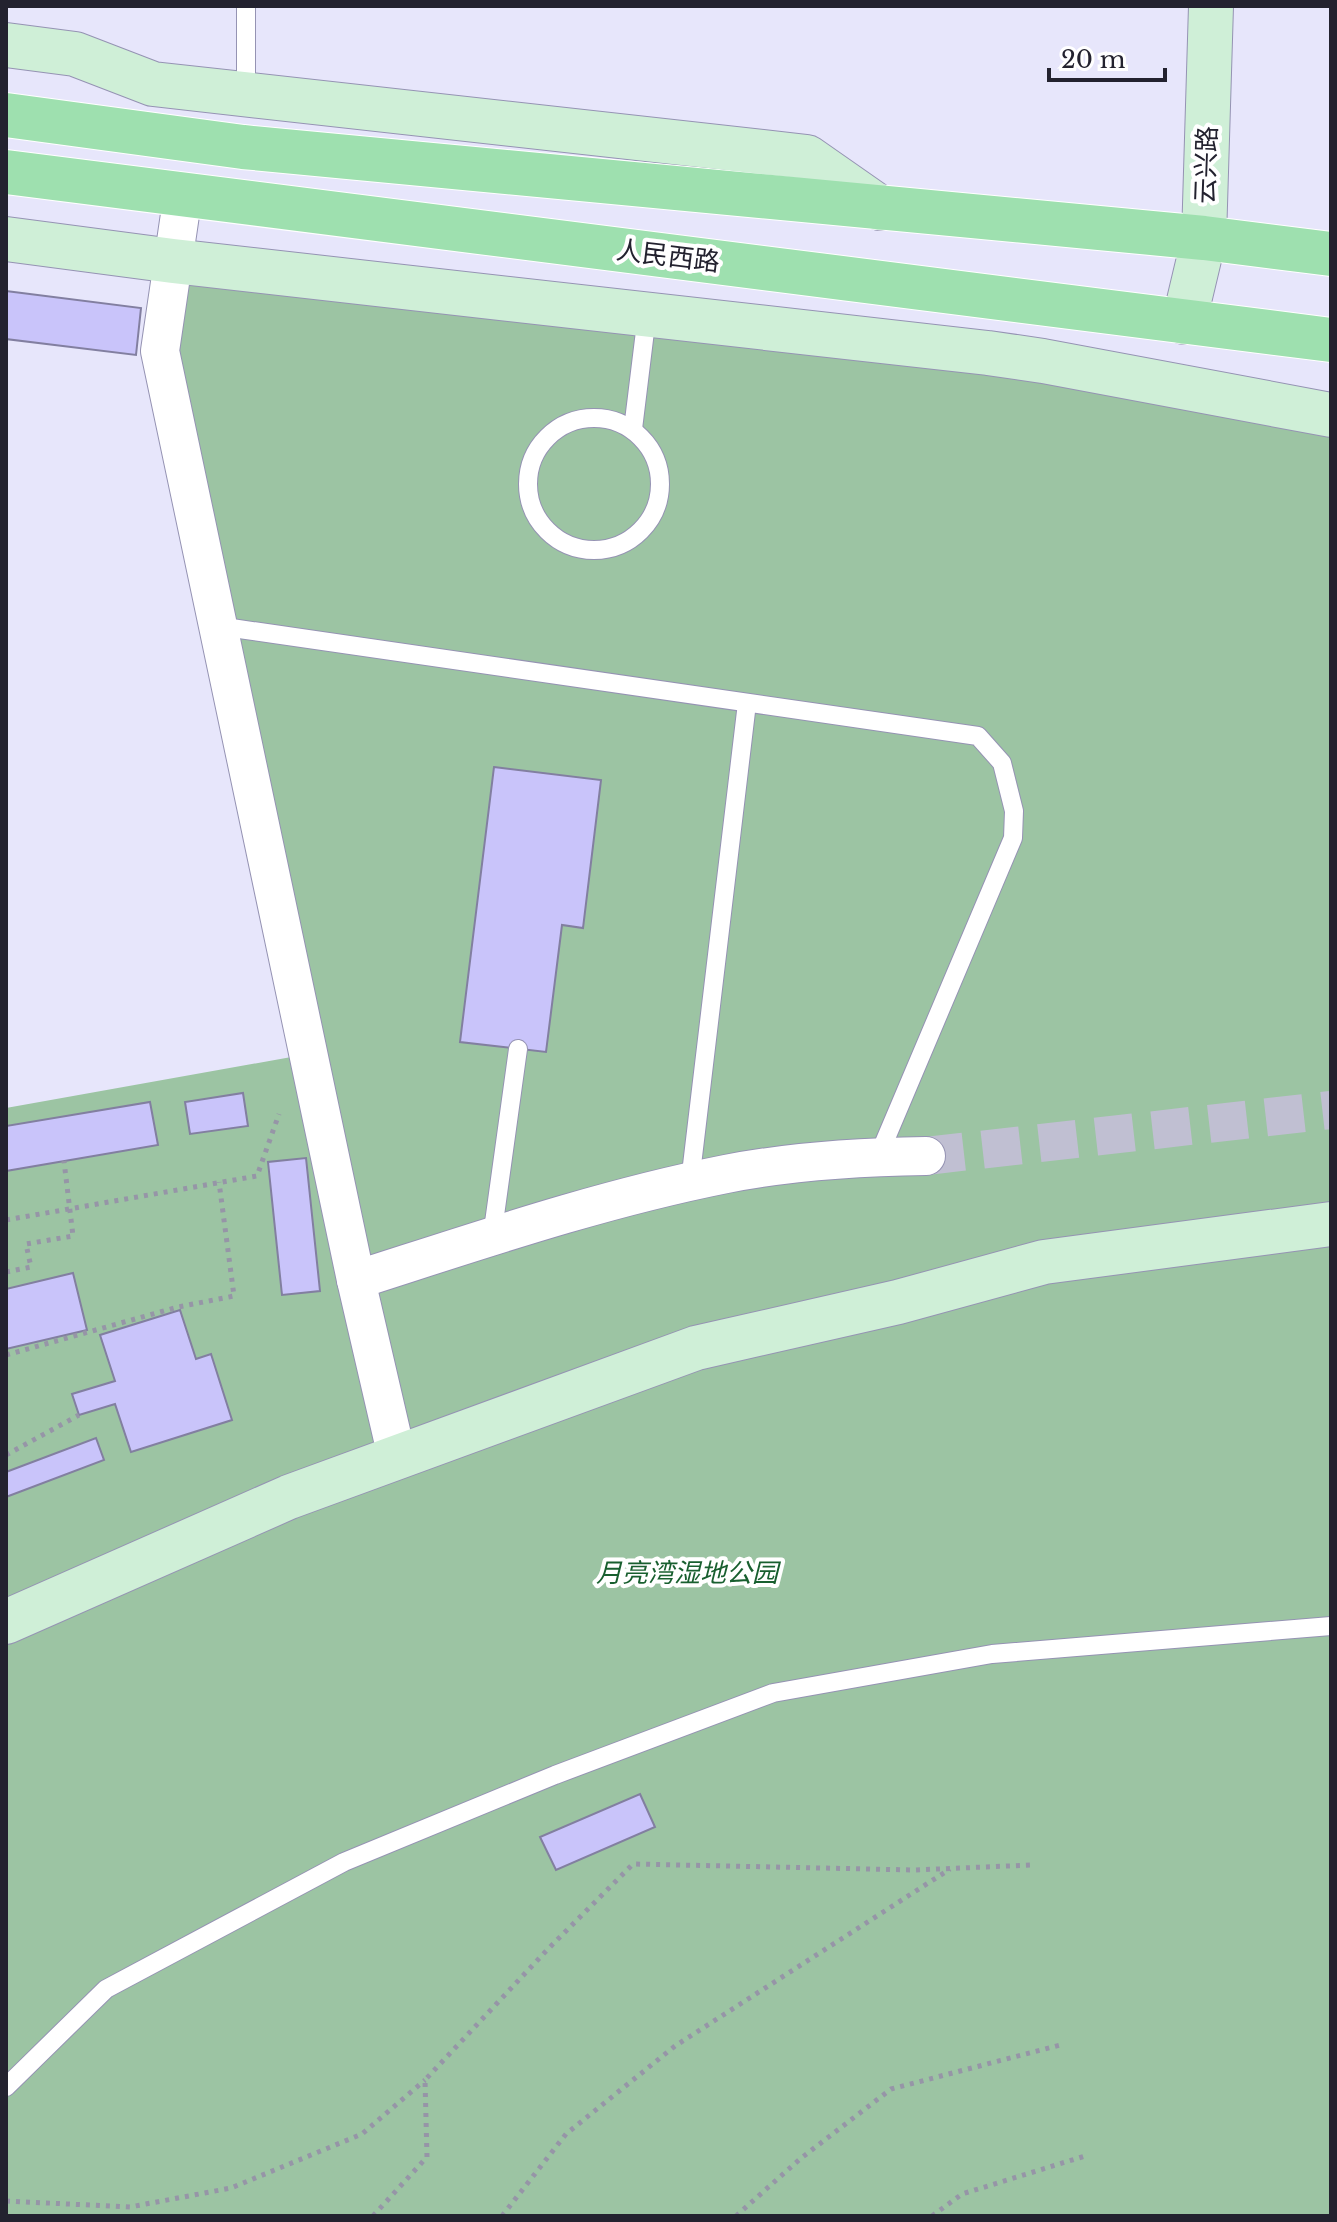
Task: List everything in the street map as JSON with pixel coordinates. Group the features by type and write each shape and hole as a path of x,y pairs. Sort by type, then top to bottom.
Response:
{"main road":[{"path":"6,115 243,147 1204,238 1331,254"},
{"name":"人民西路","path":"6,172 1331,340"}],"street":[{"name":"云兴路","path":"1184,322 1204,238 1211,6"},
{"path":"6,45 75,54 153,84 807,157 880,208"},
{"path":"183,194 160,351 356,1280 397,1457"},
{"path":"6,239 1043,361 1331,415"},
{"path":"356,1280 556,1216 728,1173 844,1158 926,1156"},
{"path":"6,1622 289,1497 696,1348 898,1302 1044,1262 1331,1224"}],"lane":[{"path":"246,6 246,94"},
{"path":"633,429 647,315"},
{"path":"588,417 611,419 633,429 647,443 657,461 661,481 659,501 650,520 636,535 619,545 599,550 576,548 555,538 539,522 529,500 527,477 533,455 546,436 565,423 588,417"},
{"path":"218,626 978,736 1002,763 1014,811 1013,838 878,1157"},
{"path":"690,1182 747,703"},
{"path":"492,1237 518,1049"},
{"path":"6,2087 106,1989 344,1862 555,1775 773,1693 992,1654 1331,1626"}],"path":[{"path":"6,1220 257,1176 283,1105 317,1097"},
{"path":"6,1272 31,1267 26,1244 73,1236 64,1161"},
{"path":"6,1355 178,1307 234,1296 219,1182"},
{"path":"6,1455 79,1415"},
{"path":"6,2201 130,2207 231,2188 362,2134 425,2080 633,1864 915,1870 1031,1865"},
{"path":"502,2216 566,2134 675,2046 951,1869"},
{"path":"736,2216 800,2159 891,2089 1064,2044"},
{"path":"373,2216 427,2157 425,2080"},
{"path":"932,2216 962,2194 1085,2156"}],"green space":[{"name":"月亮湾湿地公园","path":"173,261 1331,415 1331,2216 6,2216 6,1108 308,1054 160,351"}],"building":[{"path":"6,291 141,308 136,355 6,339"},
{"path":"494,767 601,780 583,928 562,925 546,1052 460,1042"},
{"path":"243,1093 248,1126 190,1134 185,1102"},
{"path":"150,1102 158,1145 6,1171 6,1126"},
{"path":"306,1158 320,1291 282,1295 268,1162"},
{"path":"73,1273 87,1330 6,1349 6,1289"},
{"path":"180,1310 196,1359 211,1354 232,1420 131,1452 115,1404 79,1415 72,1394 115,1381 100,1335"},
{"path":"96,1438 104,1460 6,1497 6,1472"},
{"path":"640,1794 655,1827 556,1870 540,1837"}],"tunnel":[{"path":"926,1156 1331,1110"}]}
